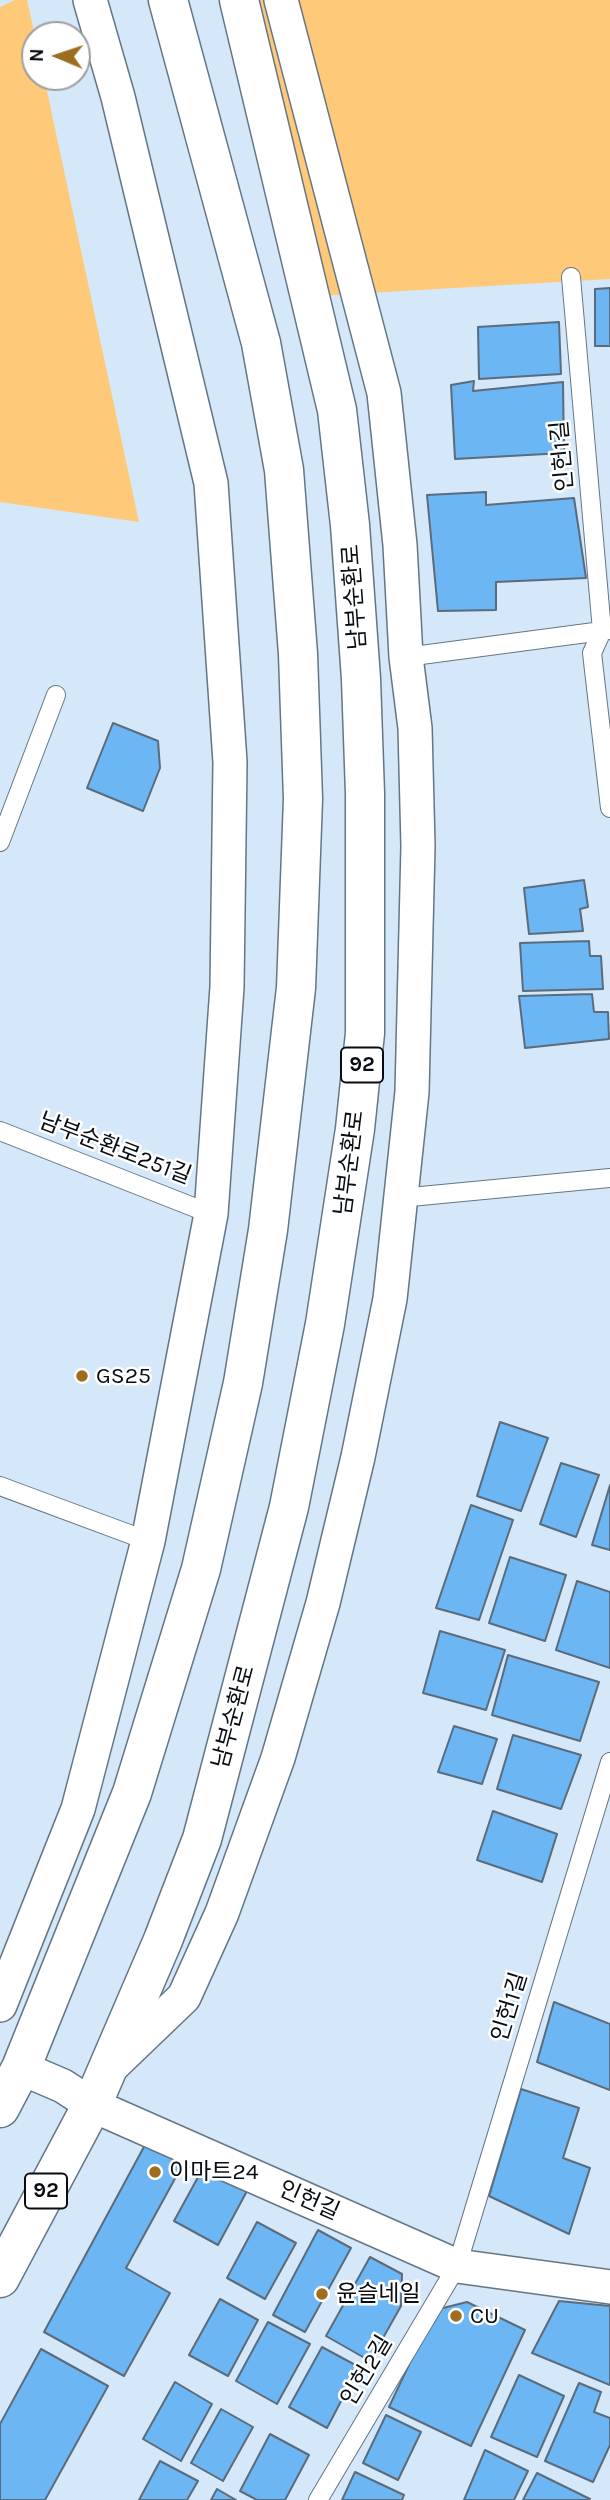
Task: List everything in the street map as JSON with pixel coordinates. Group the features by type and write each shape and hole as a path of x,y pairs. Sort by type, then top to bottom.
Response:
{"main road":[{"path":"0,2108 22,2068 132,1793 201,1569 243,1383 268,1230 296,988 303,799 298,654 284,470 261,343 168,0"},
{"name":"남부순환로","path":"0,2278 100,2088 163,1940 202,1839 289,1507 342,1224 355,1129 365,1033 365,794 361,679 350,525 337,410 239,0"}],"street":[{"path":"0,2005 78,1809 148,1541 211,1214 227,987 230,762 211,483 118,97 90,0"},
{"path":"100,2088 184,1997 222,1913 278,1758 323,1603 358,1457 390,1299 412,1092 418,859 415,728 405,657 400,545 384,393 281,0"},
{"name":"인헌길","path":"22,2068 63,2087 100,2088 457,2266 610,2287"}],"lane":[{"name":"인헌1길","path":"571,277 606,630 592,653 610,808"},
{"name":"남부순환로","path":"405,657 606,630"},
{"path":"0,842 55,695"},
{"name":"남부순환로251길","path":"0,1131 211,1214"},
{"path":"400,1198 610,1178"},
{"path":"0,1486 148,1541"},
{"name":"인헌1길","path":"457,2266 610,1762"},
{"name":"인헌2길","path":"318,2500 457,2266"}],"shaded area":[{"path":"15,0 27,0 32,21 21,21 21,91 47,91 139,522 0,502 0,7"},
{"path":"223,0 610,0 610,279 299,297"}],"building":[{"path":"610,288 610,346 595,346 595,289"},
{"path":"559,322 561,374 479,379 478,327"},
{"path":"474,381 473,391 563,382 564,453 455,459 451,385"},
{"path":"486,492 486,505 574,498 586,578 496,582 496,610 438,611 427,495"},
{"path":"113,723 158,741 160,768 143,811 87,788"},
{"path":"584,880 588,907 580,909 583,931 529,934 524,888"},
{"path":"589,941 590,956 601,956 603,989 523,991 520,943"},
{"path":"592,994 594,1012 608,1012 609,1039 525,1048 519,996"},
{"path":"500,1422 548,1438 521,1511 477,1496"},
{"path":"561,1463 599,1475 576,1537 540,1524"},
{"path":"610,1485 610,1550 592,1545"},
{"path":"471,1505 513,1520 479,1620 436,1608"},
{"path":"510,1557 566,1575 545,1641 489,1623"},
{"path":"577,1581 610,1592 610,1668 556,1650"},
{"path":"440,1631 505,1650 486,1710 423,1693"},
{"path":"508,1655 599,1682 580,1741 492,1715"},
{"path":"454,1726 497,1739 482,1784 438,1772"},
{"path":"513,1735 581,1755 561,1809 497,1789"},
{"path":"493,1811 557,1834 542,1882 477,1860"},
{"path":"554,2002 610,2024 610,2090 537,2062"},
{"path":"521,2089 579,2108 563,2158 590,2168 569,2234 489,2196"},
{"path":"146,2143 183,2164 126,2268 170,2293 124,2376 44,2332"},
{"path":"203,2168 247,2191 218,2245 174,2221"},
{"path":"257,2222 296,2243 265,2299 227,2278"},
{"path":"318,2230 351,2248 305,2332 273,2315"},
{"path":"370,2257 402,2274 401,2306 370,2361 326,2336"},
{"path":"220,2299 258,2320 228,2376 189,2355"},
{"path":"559,2301 610,2306 610,2385 532,2353"},
{"path":"467,2302 525,2330 471,2446 389,2407 435,2310"},
{"path":"268,2322 310,2344 277,2404 236,2381"},
{"path":"322,2347 359,2367 327,2428 289,2407"},
{"path":"41,2349 108,2386 45,2500 0,2500 0,2424"},
{"path":"519,2375 564,2396 537,2457 491,2437"},
{"path":"175,2382 212,2404 181,2461 143,2439"},
{"path":"579,2383 601,2392 594,2412 610,2418 610,2445 593,2482 545,2461"},
{"path":"221,2409 253,2427 223,2481 191,2463"},
{"path":"386,2415 421,2432 398,2480 363,2463"},
{"path":"270,2434 309,2455 285,2500 257,2500 240,2491"},
{"path":"485,2450 528,2471 514,2500 464,2500"},
{"path":"160,2461 198,2481 187,2500 139,2500"},
{"path":"355,2472 404,2495 402,2500 342,2500"},
{"path":"537,2473 590,2499 523,2500"},
{"path":"217,2489 236,2500 211,2500"}],"place":[{"name":"GS25","path":"82,1376"},
{"name":"이마트24","path":"155,2172"},
{"name":"윤슬네일","path":"322,2294"},
{"name":"CU","path":"456,2316"}]}
